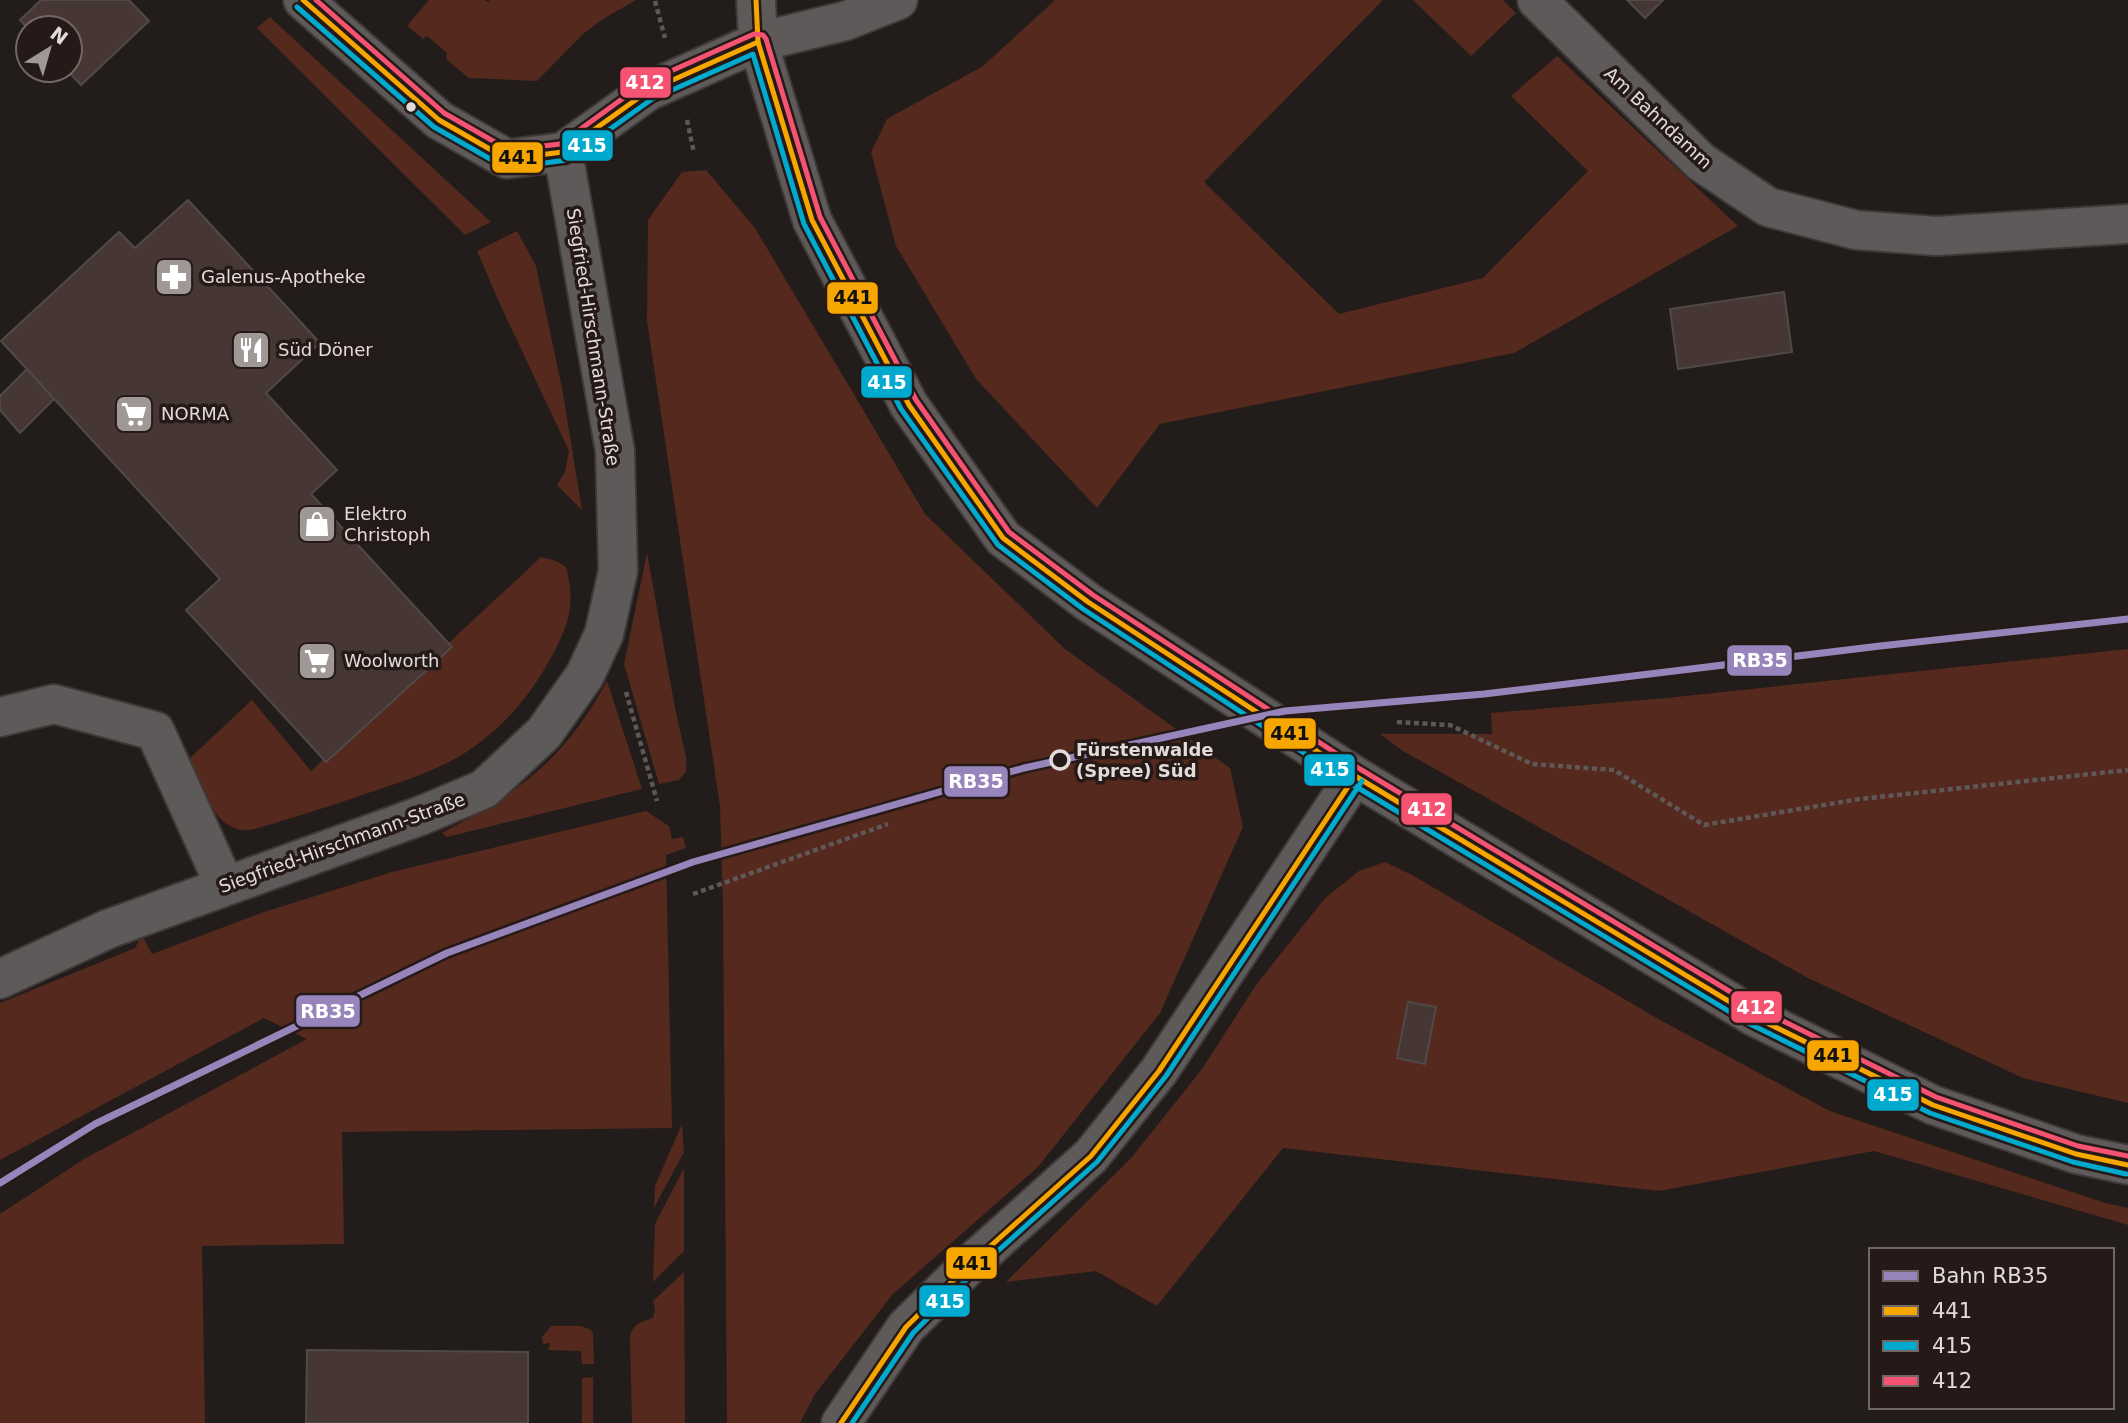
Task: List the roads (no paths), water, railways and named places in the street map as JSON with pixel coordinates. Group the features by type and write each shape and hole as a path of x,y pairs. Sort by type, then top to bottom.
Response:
{"street":[{"path":"303,0 439,120 507,159 563,152 648,91 758,42 845,21 898,0"},
{"path":"756,0 758,42 812,220 909,405 1003,538 1088,602 1355,776 1755,1017 1933,1105 2076,1154 2128,1165"},
{"name":"Am Bahndamm","path":"1537,0 1701,162 1768,207 1856,230 1936,236 2128,224"},
{"name":"Siegfried-Hirschmann-Straße","path":"0,979 108,929 420,816 484,789 544,733 585,675 604,634 618,571 615,451 563,152"},
{"path":"0,717 54,704 155,731 225,886"},
{"path":"841,1423 906,1327 965,1269 1091,1156 1159,1071 1355,776"}],"rail line":[{"name":"RB35","path":"0,1183 95,1124 447,953 693,862 1024,768 1285,711 1484,694 2128,619"}],"place":[{"name":"Galenus-Apotheke","path":"174,277"},
{"name":"Süd Döner","path":"251,350"},
{"name":"NORMA","path":"134,414"},
{"name":"Elektro Christoph","path":"317,524"},
{"name":"Woolworth","path":"317,661"},
{"name":"Fürstenwalde (Spree) Süd","path":"1060,760"}]}
